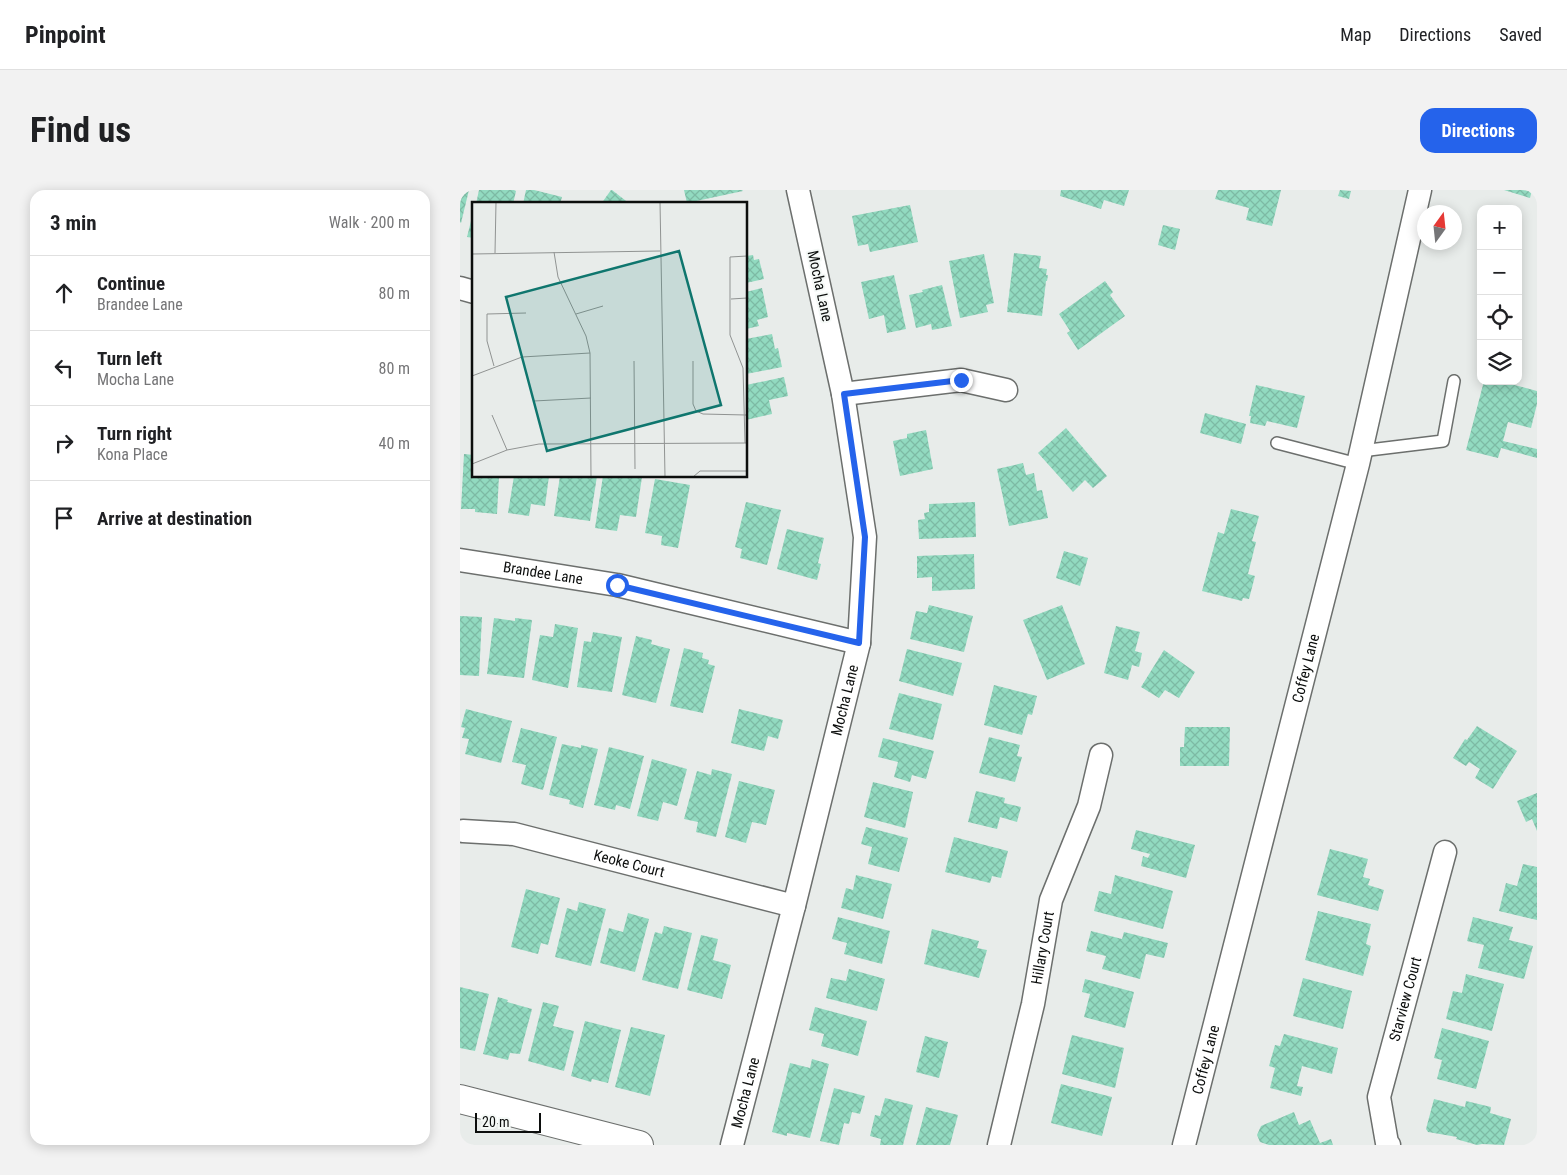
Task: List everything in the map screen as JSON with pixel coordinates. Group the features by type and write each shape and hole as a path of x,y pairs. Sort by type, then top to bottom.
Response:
{"street":[{"name":"Mocha Lane","path":"732,1145 859,643 865,537 844,394 798,190"},
{"name":"Coffey Lane","path":"1184,1145 1360,457 1420,190"},
{"path":"844,394 961,380 1006,390"},
{"name":"Brandee Lane","path":"460,560 617,585 859,643"},
{"name":"Hillary Court","path":"999,1145 1034,1004 1051,900 1089,806 1102,754"},
{"name":"Keoke Court","path":"463,831 514,834 794,906"},
{"name":"Starview Court","path":"1389,1145 1387,1143 1378,1097 1445,852"},
{"path":"460,1099 639,1145"}],"lane":[{"path":"1277,443 1360,457 1443,441 1454,381"}],"building":[{"path":"460,190 469,190 461,223 460,222"},
{"path":"479,190 516,191 513,202 476,202"},
{"path":"526,190 534,190 562,197 561,202 523,202"},
{"path":"612,190 627,202 602,202"},
{"path":"684,190 743,191 692,202 687,202"},
{"path":"1061,190 1129,190 1124,206 1104,200 1101,209 1060,196"},
{"path":"1218,190 1281,190 1272,226 1246,220 1249,208 1215,199"},
{"path":"1340,190 1351,191 1349,199 1338,196"},
{"path":"1504,190 1532,190 1530,198"},
{"path":"910,205 918,242 870,252 868,244 858,246 852,216"},
{"path":"472,217 472,238 467,237"},
{"path":"1163,225 1180,229 1175,250 1158,245"},
{"path":"1014,253 1041,256 1039,268 1047,269 1046,275 1048,275 1042,316 1007,312"},
{"path":"984,254 994,303 986,305 988,312 960,318 949,261"},
{"path":"753,255 754,260 759,259 764,279 748,283 748,256"},
{"path":"894,275 906,329 887,333 884,315 869,319 861,282"},
{"path":"1105,281 1113,292 1110,295 1125,316 1078,350 1067,333 1070,331 1059,314"},
{"path":"942,285 952,326 932,330 931,324 916,328 909,295"},
{"path":"762,288 768,317 757,320 759,326 748,329 748,292"},
{"path":"772,334 775,349 778,348 782,367 748,374 748,339"},
{"path":"784,377 788,396 769,400 772,414 748,420 748,385"},
{"path":"1256,385 1305,396 1297,428 1267,421 1265,426 1250,423 1251,416 1249,416"},
{"path":"1483,385 1514,385 1537,391 1537,404 1531,428 1508,422 1503,441 1537,449 1537,458 1501,448 1498,458 1466,450"},
{"path":"1205,413 1246,424 1241,444 1200,433"},
{"path":"1066,428 1107,476 1093,488 1085,480 1073,492 1038,453"},
{"path":"926,430 933,469 900,476 893,441 907,438 907,434"},
{"path":"464,454 472,455 472,478 499,478 497,514 475,512 475,509 461,509"},
{"path":"1023,463 1026,475 1034,473 1037,491 1042,490 1048,518 1009,526 997,469"},
{"path":"514,478 549,478 545,506 531,504 529,516 508,513"},
{"path":"560,478 597,478 590,521 554,516"},
{"path":"603,478 642,478 636,517 620,515 617,531 595,528"},
{"path":"655,479 690,485 678,548 661,545 662,536 645,533"},
{"path":"746,502 781,510 767,565 740,558 742,549 735,547"},
{"path":"975,502 976,537 919,539 918,520 925,519 924,513 929,512 929,504"},
{"path":"1231,509 1259,516 1252,541 1256,542 1248,574 1255,576 1249,599 1243,598 1242,601 1202,591 1218,532 1224,534"},
{"path":"787,529 824,538 818,563 821,564 817,580 777,569"},
{"path":"1064,551 1088,558 1080,586 1056,578"},
{"path":"974,554 975,589 932,591 932,577 917,578 917,556"},
{"path":"929,605 973,616 964,652 910,639 916,611 927,613"},
{"path":"1062,605 1085,664 1047,680 1023,620"},
{"path":"460,616 482,617 479,676 460,675"},
{"path":"494,618 515,621 515,618 532,620 524,678 487,674"},
{"path":"555,624 578,628 568,688 532,680 540,635 553,637"},
{"path":"1116,626 1140,632 1135,651 1142,653 1139,667 1132,665 1128,680 1104,673"},
{"path":"593,632 622,637 612,692 577,687 584,641 591,642"},
{"path":"636,636 652,640 651,644 670,649 656,703 622,695"},
{"path":"684,648 703,653 702,658 709,660 708,664 715,666 703,713 670,706"},
{"path":"907,649 962,663 953,696 899,681"},
{"path":"1164,650 1195,672 1179,698 1165,690 1159,698 1141,687"},
{"path":"994,685 1037,696 1032,715 1028,714 1022,735 984,725"},
{"path":"899,693 942,704 933,740 889,729"},
{"path":"466,709 512,721 501,763 465,754 469,739 462,738 465,728 461,727"},
{"path":"739,709 783,720 778,739 768,736 764,751 731,743"},
{"path":"1477,726 1517,751 1493,789 1475,778 1480,769 1469,762 1466,766 1453,758 1465,739 1467,740"},
{"path":"1185,727 1230,727 1229,766 1180,766 1180,747 1184,747"},
{"path":"521,728 557,737 543,790 521,784 526,765 512,762"},
{"path":"989,737 1020,745 1017,756 1022,757 1015,782 979,773"},
{"path":"883,738 934,751 926,779 912,775 910,782 894,777 898,762 878,757"},
{"path":"562,744 581,748 581,745 598,749 583,808 569,804 570,800 549,795"},
{"path":"609,747 644,756 630,809 616,805 615,810 594,805"},
{"path":"652,759 687,769 677,806 663,802 658,821 637,816"},
{"path":"712,769 732,774 716,837 696,832 698,822 684,819 697,771 711,775"},
{"path":"739,781 775,790 766,825 752,822 746,843 725,837"},
{"path":"873,782 913,792 905,828 864,817"},
{"path":"976,791 1005,798 1004,803 1021,807 1017,822 1000,817 997,829 968,822"},
{"path":"1537,793 1537,831 1532,819 1526,822 1517,801"},
{"path":"866,827 908,838 899,872 868,864 872,847 861,844"},
{"path":"1136,830 1195,845 1186,878 1141,866 1143,856 1148,858 1150,854 1131,849"},
{"path":"954,837 1008,851 1001,878 992,876 990,883 945,872"},
{"path":"1330,849 1368,859 1363,877 1370,879 1368,885 1384,890 1378,911 1317,895"},
{"path":"1523,864 1537,867 1537,920 1499,911 1506,883 1517,886"},
{"path":"856,875 892,884 883,919 841,908 846,888 853,890"},
{"path":"1115,875 1173,891 1163,929 1094,911 1099,891 1111,894"},
{"path":"526,889 560,898 548,945 541,943 538,954 511,947"},
{"path":"579,902 606,909 591,966 555,957 567,908 577,911"},
{"path":"1318,911 1371,924 1366,944 1371,946 1363,976 1305,960"},
{"path":"628,913 649,919 635,972 600,963 609,928 623,932"},
{"path":"838,917 890,931 882,964 844,954 847,943 832,939"},
{"path":"1473,917 1513,927 1509,940 1533,946 1524,979 1478,968 1484,945 1467,941"},
{"path":"664,926 692,933 678,989 642,980 655,932 662,934"},
{"path":"932,929 979,941 977,948 987,950 979,978 924,964"},
{"path":"1091,931 1122,939 1124,932 1168,943 1164,958 1146,954 1140,979 1102,969 1106,956 1086,951"},
{"path":"701,935 718,939 713,960 731,965 722,999 687,990"},
{"path":"849,969 885,979 877,1011 826,998 831,978 846,981"},
{"path":"1466,974 1504,984 1492,1031 1446,1019 1453,991 1462,993"},
{"path":"1303,978 1352,991 1343,1029 1293,1016"},
{"path":"1085,979 1134,992 1125,1028 1084,1017 1090,994 1082,992"},
{"path":"460,987 489,994 475,1051 460,1048"},
{"path":"498,997 508,1000 507,1002 532,1009 520,1054 510,1053 508,1060 483,1054"},
{"path":"543,1002 559,1006 553,1026 574,1031 564,1071 528,1061"},
{"path":"815,1007 867,1021 858,1056 821,1046 824,1034 809,1030"},
{"path":"585,1021 621,1030 608,1083 592,1079 591,1082 571,1076"},
{"path":"631,1027 665,1035 650,1096 615,1087"},
{"path":"1442,1028 1489,1041 1476,1089 1437,1079 1442,1060 1434,1058"},
{"path":"1284,1034 1338,1048 1332,1074 1302,1066 1297,1086 1303,1087 1301,1096 1270,1088 1275,1068 1269,1066 1275,1045 1280,1046"},
{"path":"1072,1035 1124,1048 1115,1088 1062,1074"},
{"path":"925,1036 948,1042 939,1078 916,1072"},
{"path":"812,1059 829,1064 810,1138 787,1133 787,1136 772,1132 790,1063 810,1068"},
{"path":"1061,1084 1112,1097 1102,1136 1051,1123"},
{"path":"834,1088 865,1096 860,1114 852,1112 849,1124 844,1123 839,1145 820,1141"},
{"path":"885,1098 913,1105 903,1145 880,1145 881,1139 870,1136 875,1115 880,1116"},
{"path":"1434,1099 1465,1107 1466,1101 1491,1107 1490,1113 1511,1119 1504,1145 1477,1145 1456,1139 1457,1137 1428,1132 1426,1129"},
{"path":"926,1107 958,1115 950,1145 916,1145"},
{"path":"1294,1112 1299,1125 1310,1120 1320,1143 1331,1139 1333,1145 1269,1145 1260,1142 1257,1135 1261,1126"}],"route":[{"path":"617,585 859,643 865,537 844,394 961,380"}]}
